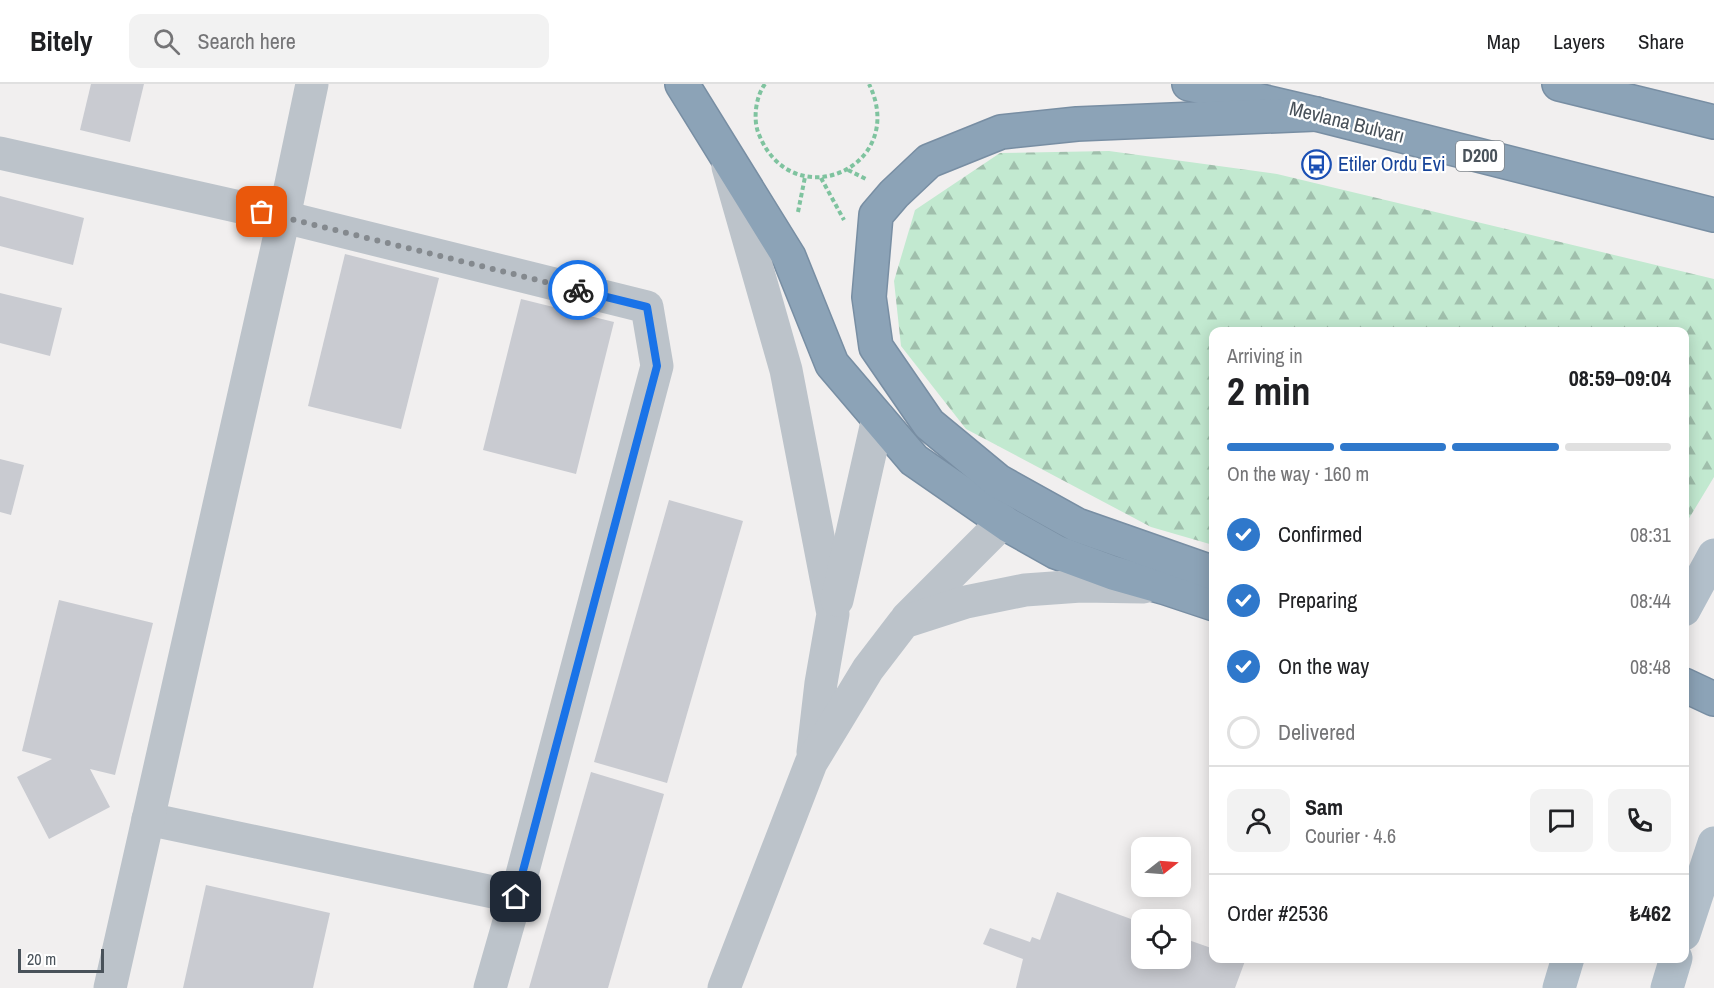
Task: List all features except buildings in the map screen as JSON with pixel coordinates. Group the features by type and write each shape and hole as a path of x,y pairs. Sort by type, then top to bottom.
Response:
{"highway":[{"path":"682,84 789,257 832,364 914,460 1003,522 1056,552 1113,573 1209,602"},
{"name":"Mevlana Bulvarı","path":"1189,84 1317,114 1714,215"},
{"path":"1559,84 1714,122"},
{"path":"1209,571 1077,525 998,481 929,424 876,347 869,297 876,215 894,194 929,161 1001,132 1077,124 1317,114"},
{"path":"1689,688 1714,699"}],"main road":[{"path":"1689,601 1714,555"},
{"path":"1689,919 1714,843"},
{"path":"1559,988 1566,963"},
{"path":"1667,988 1674,963"}],"lane":[{"path":"110,988 312,84"},
{"path":"724,150 786,370 833,614"},
{"path":"0,153 284,217 647,307 657,366 490,988"},
{"path":"811,763 833,614 878,418"},
{"path":"724,988 811,763 868,669 904,622 1003,522"},
{"path":"904,622 966,602 1025,590 1081,586 1166,588"},
{"path":"148,819 516,897"}],"path":[{"path":"765,84 756,107 757,128 764,147 774,161 788,171 805,177 822,178 848,170 864,157 875,139 879,118 876,98 869,84"}],"green space":[{"path":"1109,151 1277,174 1714,279 1714,477 1689,518 1689,327 1209,327 1209,544 1151,527 966,429 901,346 894,281 915,210 1000,153"}],"way so far":[{"path":"262,212 578,290"}],"place":[{"name":"Etiler Ordu Evi","path":"1317,164"}],"route":[{"path":"516,897 657,366 647,307 578,290"}]}
